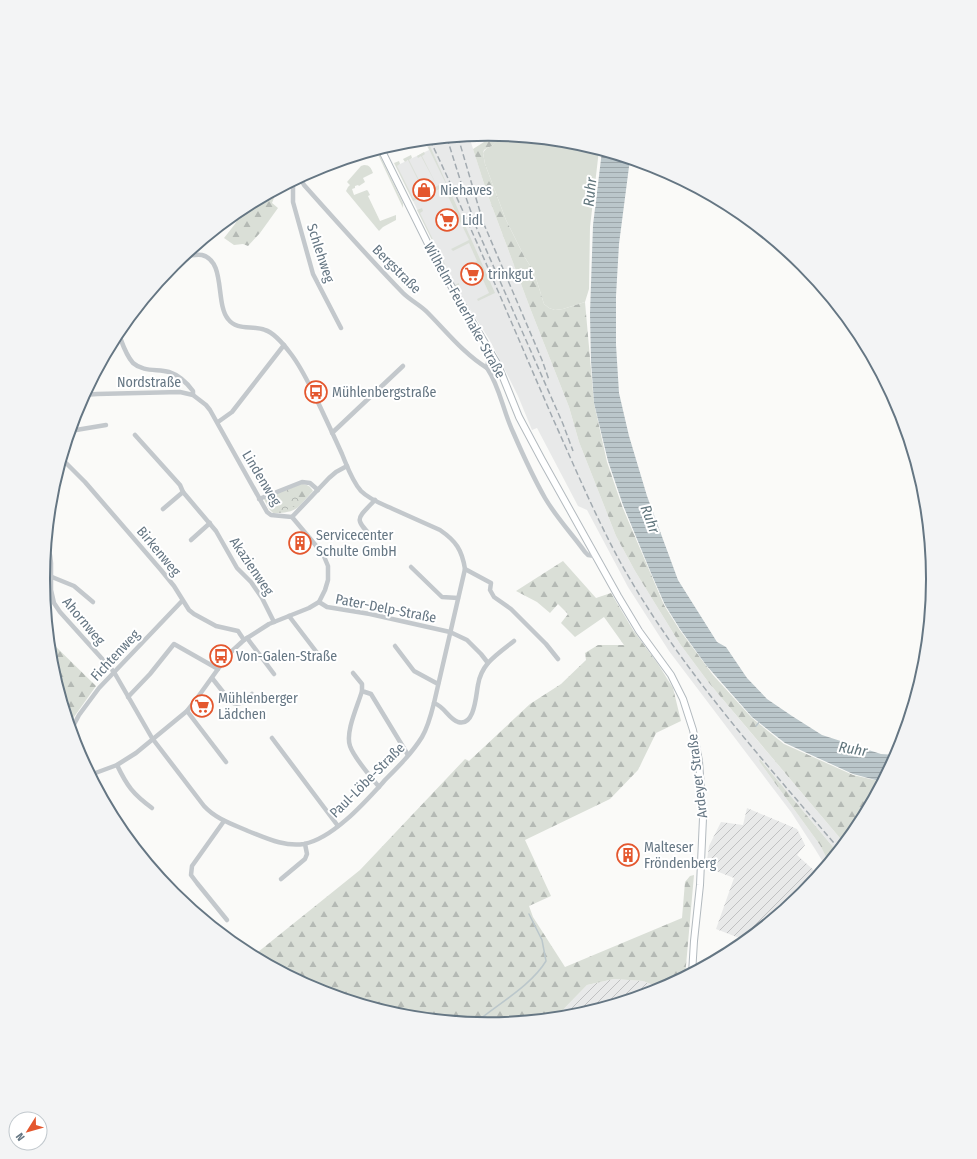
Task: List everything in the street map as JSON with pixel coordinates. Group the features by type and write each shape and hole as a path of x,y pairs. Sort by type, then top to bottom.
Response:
{"main road":[{"name":"Wilhelm-Feuerhake-Straße","path":"383,154 433,254 498,365 519,417 595,556"},
{"name":"Ardeyer Straße","path":"595,556 639,631 671,675 683,698 693,730 699,761 703,818 700,884 692,967"}],"street":[{"name":"Bergstraße","path":"303,183 346,233 404,294 425,310 452,339 487,368 493,377 512,431 530,470 546,499 585,552 588,555 595,556"},
{"name":"Schlehweg","path":"293,187 293,202 313,274 341,328"},
{"path":"193,255 205,256 211,260 214,265 218,278 222,306 225,314 231,322 242,327 266,330 284,345 291,354 302,371 359,488 368,497 448,535 459,548 465,569 491,584 490,590 494,597 511,609 546,644 558,659"},
{"path":"121,341 126,354 134,364 144,369 174,374 190,387 193,391 193,395"},
{"path":"218,422 232,412 284,345"},
{"path":"487,368 490,352"},
{"path":"332,433 403,366"},
{"name":"Nordstraße","path":"91,394 180,392 193,395 206,405 218,422"},
{"name":"Lindenweg","path":"218,422 267,512 271,515 292,517 323,554 328,566 328,580 322,598 319,602"},
{"path":"76,430 106,425"},
{"name":"Akazienweg","path":"136,435 180,485 182,492 210,523 237,568 251,582 262,598 274,622"},
{"name":"Birkenweg","path":"66,463 85,482 161,570 174,586 182,601 194,614 216,626 238,632 246,639 274,674"},
{"path":"292,517 336,472 347,466"},
{"path":"259,499 302,482 310,483 318,490"},
{"path":"163,509 182,492"},
{"path":"374,538 360,524 359,520 375,500"},
{"path":"191,540 210,523"},
{"name":"Ahornweg","path":"51,558 52,563 51,590 52,597 57,608 114,672"},
{"name":"Pater-Delp-Straße","path":"411,568 442,597 458,598"},
{"name":"Paul-Löbe-Straße","path":"114,672 152,738 211,813 224,821 273,841 286,844 305,844 323,836 338,826 355,811 408,755 422,736 428,725 434,703 465,569"},
{"name":"Ahornweg","path":"52,577 74,586 93,602"},
{"name":"Fichtenweg","path":"74,723 78,715 90,699 182,601"},
{"path":"95,773 117,765 136,753 152,738 187,711 218,668 246,639 274,622 309,608 319,602"},
{"name":"Pater-Delp-Straße","path":"319,602 327,607 398,620 450,632 467,640 488,663"},
{"path":"289,616 318,654"},
{"path":"434,703 442,706 454,719 459,722 465,722 469,718 475,705 479,680 488,663 514,641"},
{"path":"128,697 150,674 174,644 218,668"},
{"path":"395,646 414,671 438,684"},
{"path":"353,673 362,684 362,691 349,733 350,746 379,787"},
{"path":"212,678 234,704 241,704 252,694"},
{"path":"362,691 370,694 408,755"},
{"path":"187,711 226,762"},
{"path":"272,738 338,826"},
{"path":"117,765 131,791 152,808"},
{"path":"224,821 192,866 191,875 227,920"},
{"path":"281,880 305,859 307,854 305,844"}],"shaded area":[{"path":"471,142 487,193 569,407 579,442 616,536 635,571 680,644 709,683 841,839 834,848 761,760 759,761 820,845 827,858 823,862 791,812 669,651 628,587 587,510 578,506 537,428 532,430 518,396 489,339 452,281 396,166 429,150 427,146"},
{"path":"747,808 797,829 805,845 797,855 815,872 799,890 778,909 740,938 716,929 734,878 706,867 709,846 721,822 743,825"},
{"path":"614,979 643,981 654,986 602,1003 561,1012 587,985"}],"green space":[{"path":"497,141 517,142 574,149 598,155 590,227 589,289 585,302 555,310 544,304 534,272 524,256 506,220 485,164 483,153 487,148"},
{"path":"498,141 484,150 483,153 485,164 506,220 524,256 534,272 544,304 555,310 585,302 594,403 607,462 622,506 664,605 679,629 713,675 752,718 784,744 853,775 878,781 853,823 841,839 709,683 680,644 635,571 616,536 579,442 569,407 487,193 473,149 484,142"},
{"path":"430,146 495,293 478,301 477,299 489,293 475,262 477,261 469,243 453,251 451,249 469,240 447,194 447,186 428,147"},
{"path":"424,152 425,154 422,156 437,186 421,156 418,158 417,156"},
{"path":"378,155 403,203 403,208"},
{"path":"411,155 412,158 409,160 423,188 408,160 405,162 403,159"},
{"path":"399,161 400,164 397,166 413,198 416,196 418,199 413,201 394,163"},
{"path":"364,165 370,167 373,173 363,178 365,182 359,186 355,186 355,188 352,189 354,195 367,190 368,191 370,195 368,196 380,221 396,215 396,220 379,231 346,191 350,185 347,182 361,166"},
{"path":"441,184 442,188 435,191 433,188"},
{"path":"274,197 272,203 278,208 260,233 248,246 243,244 234,245 224,238 235,224 245,215"},
{"path":"422,208 423,211 420,213 455,285 459,283 459,286 456,287 452,280 417,210"},
{"path":"301,484 305,484 313,491 300,505 292,511 281,513 273,513 269,509 264,499"},
{"path":"291,488 300,500 288,509 273,511 266,498"},
{"path":"563,561 596,598 611,593 633,630 658,664 673,688 681,721 656,733 638,770 610,799 525,840 551,896 529,906 533,917 565,967 682,918 685,882 690,876 694,875 686,971 654,986 643,981 614,979 587,985 561,1012 517,1017 460,1017 403,1010 348,995 295,973 258,952 360,870 465,759 469,761 530,704 561,684 586,660 585,653 598,645 624,645 604,617 575,637 561,623 568,614 558,604 550,613 537,602 516,591"},
{"path":"55,646 96,686 73,720 58,665"},
{"path":"760,759 834,848 827,858 820,845 759,761"}],"water":[{"name":"Ruhr","path":"601,156 629,164 619,244 616,296 616,345 619,393 629,436 647,496 678,580 717,642 726,647 747,678 767,699 822,735 881,754 890,755 878,781 853,774 785,743 752,717 706,665 665,605 623,505 608,461 594,403 590,314 593,225"}],"waterway":[{"path":"756,726 760,721"},
{"path":"482,1018 532,979 546,961 542,940 529,914"}],"railway":[{"path":"459,142 483,222 542,360 549,380"},
{"path":"449,143 477,229 563,424 573,451"},
{"path":"432,145 478,245 554,421 604,531 623,567 646,605 697,679 753,748 836,846"}],"place":[{"name":"Niehaves","path":"424,190"},
{"name":"Lidl","path":"447,220"},
{"name":"trinkgut","path":"472,274"},
{"name":"Mühlenbergstraße","path":"316,392"},
{"name":"Servicecenter Schulte GmbH","path":"300,543"},
{"name":"Von-Galen-Straße","path":"221,656"},
{"name":"Mühlenberger Lädchen","path":"202,706"},
{"name":"Malteser Fröndenberg","path":"628,855"}]}
